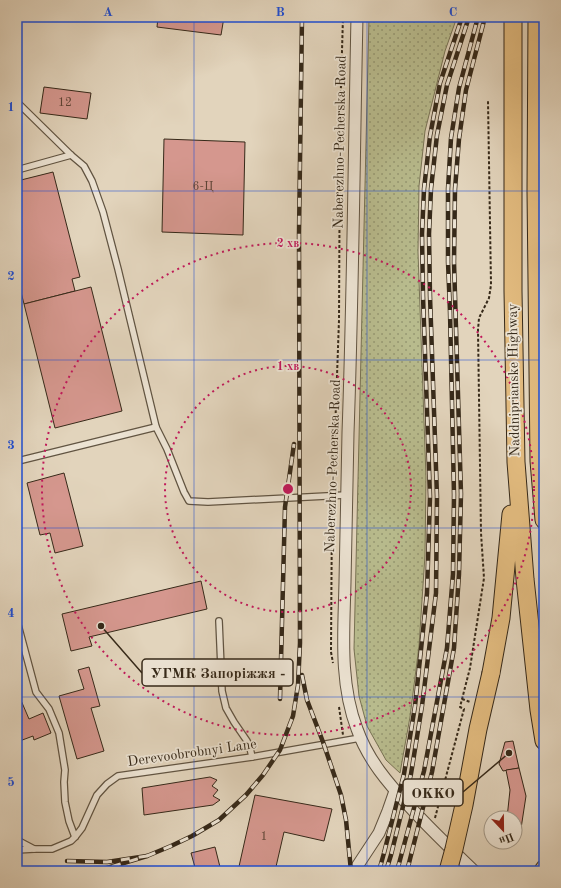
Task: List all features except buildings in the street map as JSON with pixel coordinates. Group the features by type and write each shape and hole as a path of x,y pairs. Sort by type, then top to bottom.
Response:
{"main road":[{"name":"Naddniprianske Highway","path":"513,17 513,291 516,462 525,579 544,741"},
{"name":"Naddniprianske Highway","path":"537,17 536,198 539,461 544,520"},
{"path":"538,310 544,340"},
{"path":"454,864 478,729 491,673 501,618 516,462"}],"street":[{"name":"Naberezhno-Pecherska Road","path":"357,17 343,657 346,685 349,706 360,738 375,766 432,831 454,864 474,871"},
{"path":"354,871 379,833 395,790"}],"lane":[{"path":"17,102 84,166 92,181 118,269 156,427 189,501 208,502 346,495"},
{"path":"17,170 71,155"},
{"path":"17,457 18,461 156,427"},
{"path":"17,621 36,692 49,709 59,733 65,770 65,802 68,821 76,837 71,841 52,849 17,850"},
{"path":"219,621 222,691 226,708 247,741 252,757"},
{"name":"Derevoobrobnyi Lane","path":"76,837 82,828 97,795 107,784 118,776 252,757 360,738"},
{"path":"17,840 34,849"}],"path":[{"path":"333,663 330,652 333,496 339,320 340,119 343,17"},
{"path":"432,831 464,709 460,707 470,668 484,578 481,533 478,330 480,318 489,298 491,285 488,101"},
{"path":"338,703 344,741"}],"green space":[{"path":"369,17 457,17 445,51 425,131 419,186 418,252 426,477 425,555 419,646 410,717 400,773 386,760 367,726 359,696 354,649"}],"railway":[{"path":"147,856 192,836 219,820 246,795 263,775 280,750 293,716 298,685 300,643 299,233 302,17"},
{"path":"379,871 404,774 415,706 427,593 430,497 423,296 422,234 424,189 430,136 440,83 462,17"},
{"path":"386,871 411,774 422,706 436,593 437,497 429,234 431,189 437,135 447,85 469,17"},
{"path":"397,871 424,771 447,648 453,574 454,495 448,262 448,189 451,138 459,88 478,17"},
{"path":"407,871 432,772 454,648 459,574 461,494 454,262 455,189 459,139 466,90 485,17"},
{"path":"280,699 285,507 294,444"},
{"path":"302,675 307,700 341,795 346,820 351,871"},
{"path":"67,861 107,862 147,856 97,871"}],"place":[{"name":"УГМК Запоріжжя -","path":"101,626"},
{"name":"OKKO","path":"509,753"}]}
